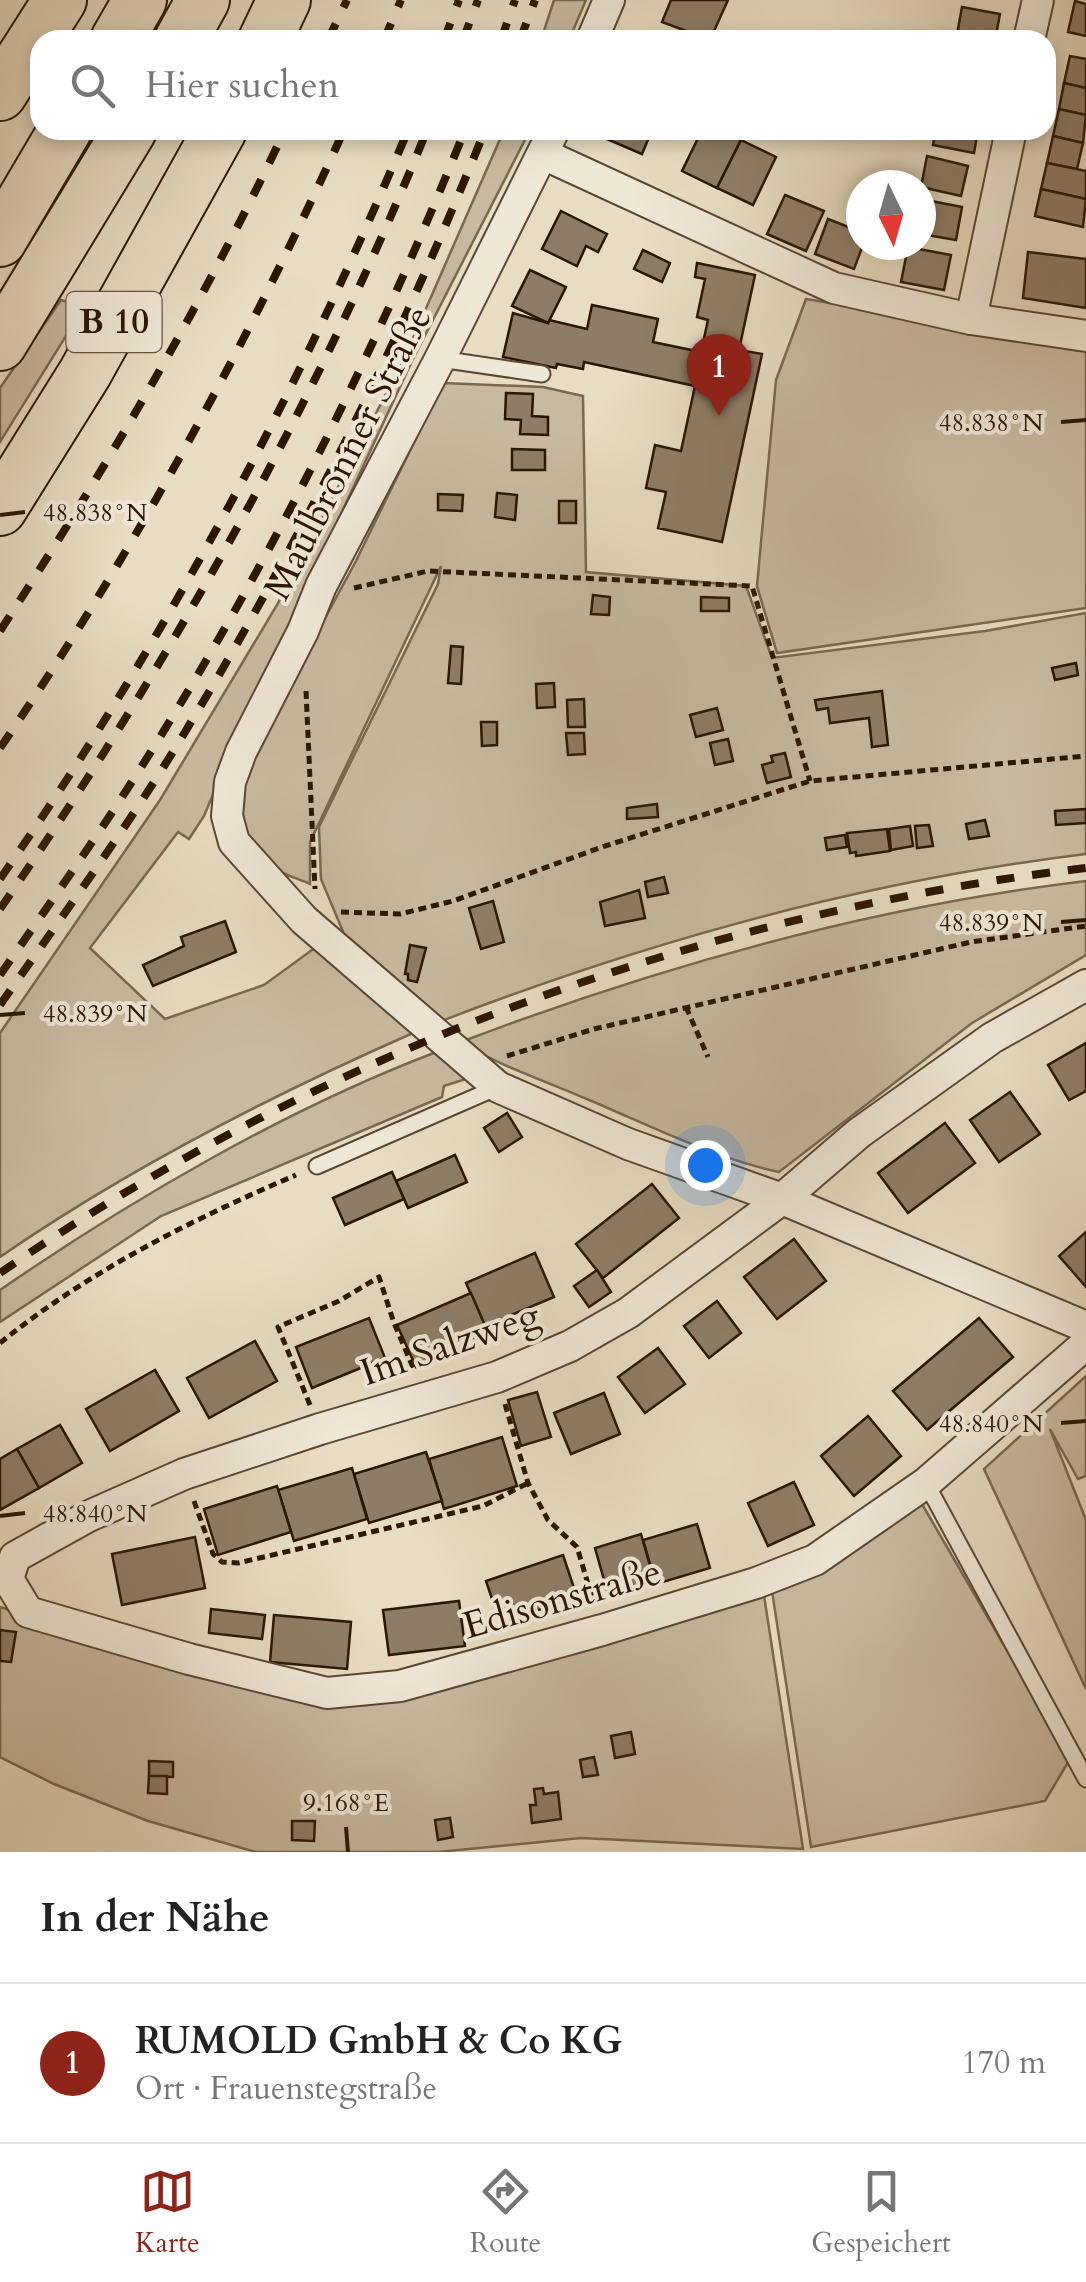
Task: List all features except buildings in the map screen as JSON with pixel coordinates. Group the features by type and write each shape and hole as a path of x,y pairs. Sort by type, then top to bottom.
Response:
{"highway":[{"path":"41,30 60,0"},
{"path":"123,30 140,0"},
{"path":"186,30 203,0"},
{"path":"270,30 284,0"},
{"path":"0,94 30,47"},
{"path":"0,240 59,140"},
{"path":"0,344 124,140"},
{"name":"B 10","path":"0,509 94,357 214,140"}],"street":[{"path":"596,30 609,0"},
{"path":"1032,30 1038,0"},
{"path":"971,318 1008,140"},
{"path":"549,142 809,279 896,304 1086,336"},
{"name":"Maulbronner Straße","path":"304,920 234,842 227,816 230,782 321,586 549,142"},
{"path":"304,920 498,1087 628,1144 782,1200 1086,1327"},
{"name":"Im Salzweg","path":"4,1580 15,1557 89,1516 184,1474 320,1428 498,1377 570,1346 628,1312 782,1200 859,1133 992,1038 1086,984"},
{"name":"Edisonstraße","path":"4,1580 28,1612 189,1659 327,1693 400,1686 602,1630 756,1583 816,1560 926,1483 1086,1344"}],"lane":[{"path":"440,360 542,374"},
{"path":"317,1166 498,1087"},
{"path":"926,1483 1086,1779"}],"path":[{"path":"321,586 350,588 428,571 752,586 810,780"},
{"path":"303,631 316,892 304,920"},
{"path":"304,920 340,912 400,914 453,902 605,846 810,780 1086,756"},
{"path":"475,1066 594,1029 686,1007 971,942 1086,926"},
{"path":"686,1007 708,1057"},
{"path":"0,1343 66,1293 146,1246 200,1216 317,1166"},
{"path":"320,1428 278,1327 338,1301 379,1277 394,1322 428,1396"},
{"path":"498,1377 528,1484 548,1520 577,1547 602,1630"},
{"path":"184,1474 213,1554 222,1562 238,1564 483,1506 528,1484"}],"shaded area":[{"path":"554,0 586,0 573,30 544,30"},
{"path":"500,140 525,140 412,361 204,816 189,839 178,832 90,948 165,1019 264,985 316,947 413,1033 201,1135 99,1193 0,1257 0,1033 160,800 277,605 403,361"},
{"path":"806,299 1086,345 1086,608 777,653 757,586 776,380"},
{"path":"61,300 84,307 0,442 0,388"},
{"path":"443,383 543,387 583,396 586,572 746,586 772,658 985,631 1086,613 1086,854 921,880 760,917 601,964 444,1020 344,934 321,879 319,827 438,584 441,566 310,842 310,884 276,870 256,852 245,826 242,799 250,757 356,561"},
{"path":"1086,881 1086,955 972,1023 779,1172 683,1140 461,1042 614,988 768,942 926,906"},
{"path":"439,1051 469,1078 444,1086 442,1097 161,1216 0,1322 0,1290 103,1222 269,1128"},
{"path":"1086,1376 1086,1476 1078,1479 1050,1429 1086,1520 1086,1689 984,1469"},
{"path":"922,1504 1070,1759 1045,1801 811,1847 772,1591"},
{"path":"763,1589 803,1849 581,1838 438,1852 256,1852 148,1821 54,1784 0,1757 0,1607 318,1702"}],"railway":[{"path":"333,30 347,0"},
{"path":"388,30 401,0"},
{"path":"448,30 459,0"},
{"path":"467,30 478,0"},
{"path":"504,30 515,0"},
{"path":"524,30 535,0"},
{"path":"0,631 151,385 221,259 280,140"},
{"path":"0,748 96,600 186,447 268,290 339,140"},
{"path":"0,879 117,700 224,515 321,325 404,140"},
{"path":"0,909 122,723 235,531 337,333 423,140"},
{"path":"0,975 133,780 272,544 355,381 461,140"},
{"path":"0,1005 146,794 274,579 386,358 481,140"},
{"path":"0,1273 123,1194 250,1123 382,1060 518,1005 657,958 798,920 942,890 1086,868"}],"place":[{"name":"RUMOLD GmbH & Co KG","path":"719,416"}]}
